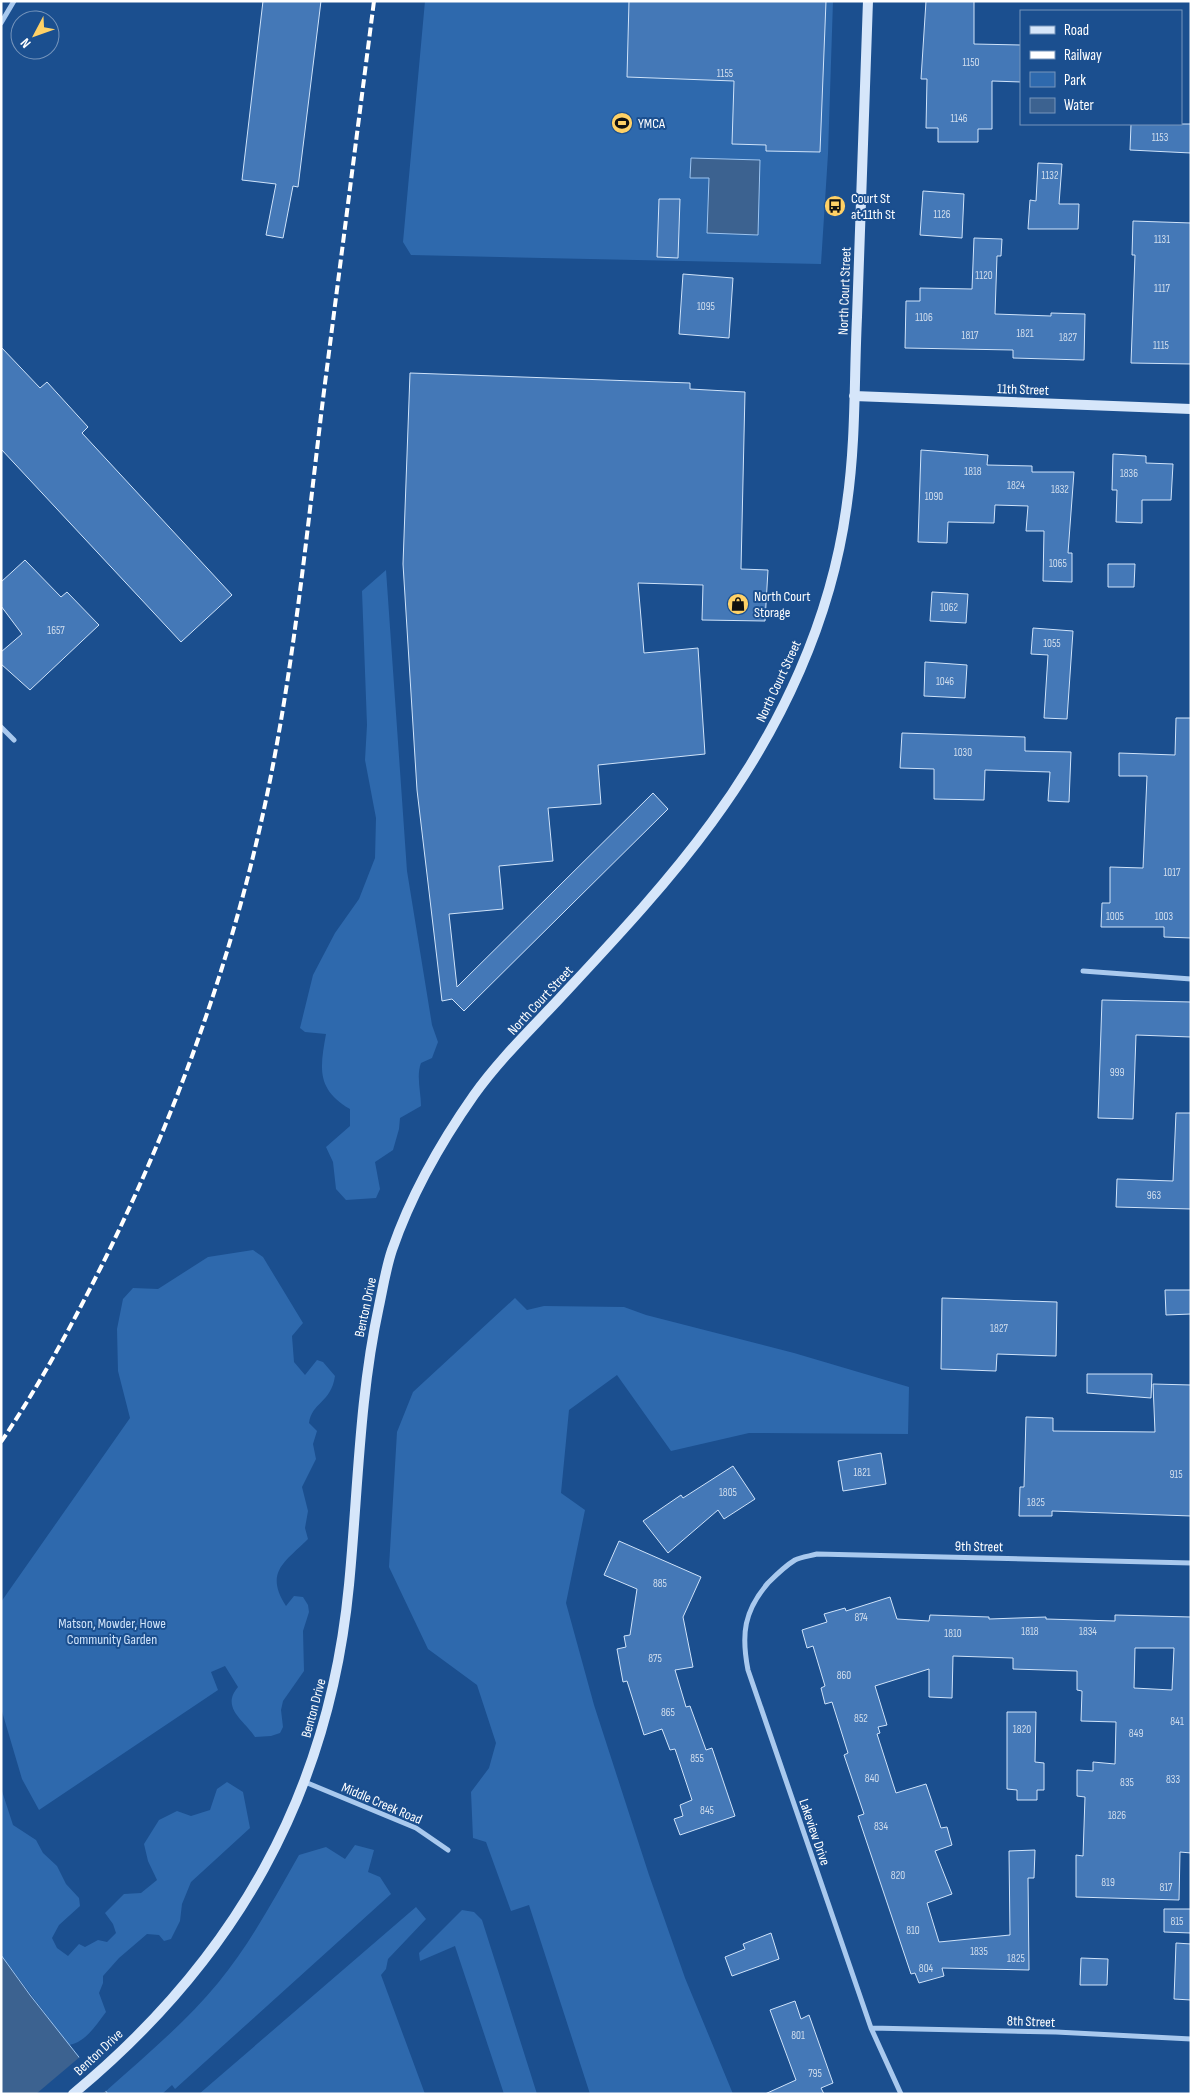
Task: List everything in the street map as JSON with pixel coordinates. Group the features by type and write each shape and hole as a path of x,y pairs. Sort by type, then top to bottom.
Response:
{"street":[{"path":"1,23 14,1"},
{"name":"North Court Street","path":"392,1250 411,1204 444,1139 477,1091 685,857 746,775 784,707 804,664 835,568 847,508 851,472 854,433 868,1"},
{"name":"11th Street","path":"854,396 1191,409"},
{"path":"1,727 14,740"},
{"path":"1083,971 1191,979"},
{"name":"Benton Drive","path":"73,2094 146,2026 195,1971 242,1908 277,1845 305,1782 330,1704 344,1631 366,1378 372,1339 392,1250"},
{"name":"9th Street","path":"773,1578 795,1560 817,1554 835,1553 1191,1563"},
{"name":"Lakeview Drive","path":"773,1578 755,1599 749,1612 744,1650 748,1670 871,2028 901,2094"},
{"name":"Middle Creek Road","path":"305,1782 416,1828 448,1850"},
{"name":"8th Street","path":"871,2028 1056,2032 1191,2039"}],"green space":[{"name":"YMCA","path":"425,1 833,1 828,154 821,264 411,255 403,242"},
{"path":"386,570 407,871 432,1025 438,1042 432,1058 421,1063 419,1079 421,1106 400,1118 393,1150 375,1162 380,1189 376,1198 346,1200 336,1189 333,1162 326,1147 350,1126 350,1109 331,1094 323,1077 322,1057 326,1034 305,1032 300,1028 313,975 335,933 359,899 375,858 376,818 365,760 367,725 362,591"},
{"name":"Matson, Mowder, Howe Community Garden","path":"253,1250 263,1257 303,1323 292,1336 294,1362 305,1375 317,1360 323,1362 335,1376 330,1392 314,1411 309,1423 317,1431 313,1444 316,1459 302,1487 308,1511 305,1528 308,1539 285,1561 277,1576 280,1594 286,1606 294,1596 303,1597 308,1605 309,1612 303,1631 304,1671 283,1701 281,1710 283,1727 280,1733 271,1736 255,1737 233,1708 233,1695 238,1687 225,1666 211,1672 218,1690 39,1810 22,1779 1,1708 1,1602 130,1418 118,1371 117,1329 123,1299 133,1288 158,1289 208,1257"},
{"path":"515,1298 527,1310 544,1306 624,1307 646,1315 794,1353 909,1387 908,1434 749,1433 671,1451 617,1375 569,1410 561,1493 585,1510 566,1603 594,1705 649,1875 685,1978 733,2094 590,2094 529,1905 511,1911 486,1842 473,1838 471,1792 489,1768 496,1743 477,1685 428,1649 389,1567 397,1432 413,1392"},
{"path":"227,1782 243,1792 250,1828 191,1882 182,1904 180,1921 171,1939 164,1941 159,1935 147,1934 119,1958 103,1976 103,1983 99,1993 106,2012 86,2037 69,2045 1,1955 1,1788 13,1825 36,1840 43,1853 57,1866 66,1884 79,1898 80,1906 59,1925 52,1938 57,1948 68,1956 79,1944 85,1947 98,1940 107,1942 116,1933 113,1924 105,1913 124,1894 141,1893 157,1880 148,1861 144,1844 159,1820 177,1811 191,1816 210,1810 217,1789"},
{"path":"355,1845 374,1850 368,1872 380,1877 391,1894 175,2089 172,2085 162,2094 108,2094 106,2091 178,2026 230,1968 271,1905 299,1855 326,1847 345,1859"},
{"path":"416,1907 426,1919 388,1959 386,1969 381,1975 425,2094 199,2094"},
{"path":"462,1910 474,1912 482,1920 537,2094 504,2094 455,1946 420,1961 419,1953"}],"water":[{"path":"691,158 760,160 758,235 707,233 709,178 690,178"},
{"path":"1,1955 30,1995 108,2094 1,2094"}],"pier":[{"path":"81,2056 108,2089 102,2094 36,2094"}],"building":[{"path":"263,1 321,1 298,187 293,186 283,238 266,235 276,184 242,180"},
{"name":"YMCA","path":"629,1 826,1 820,152 766,151 766,145 732,144 734,81 627,77"},
{"path":"926,1 974,1 974,44 1020,45 1020,82 992,81 992,129 978,129 978,142 938,142 938,128 926,128 927,79 921,79"},
{"path":"1191,124 1191,153 1130,150 1131,125"},
{"path":"1038,163 1062,164 1059,204 1079,204 1078,229 1028,229 1030,200 1036,201"},
{"path":"923,191 964,194 962,238 920,235"},
{"path":"659,199 680,199 678,258 657,257"},
{"path":"1133,221 1191,223 1191,364 1131,363 1135,255 1132,255"},
{"path":"974,238 1002,239 1001,256 997,256 995,314 1051,316 1051,313 1085,314 1084,360 1013,358 1013,350 905,348 906,301 920,301 920,288 972,289"},
{"path":"683,274 733,278 729,338 679,334"},
{"path":"1,347 40,388 47,382 88,427 82,433 232,595 181,642 1,449"},
{"path":"410,373 690,383 690,389 745,392 741,569 768,570 765,621 702,620 703,585 638,583 644,653 698,648 705,754 598,765 601,804 548,808 553,861 499,866 503,909 449,914 457,987 653,793 668,809 464,1011 452,999 442,1001 417,790 403,564"},
{"path":"921,450 988,455 987,465 1032,466 1032,472 1074,472 1068,553 1072,553 1072,582 1043,581 1044,531 1026,531 1028,506 995,505 994,523 948,522 947,543 918,542"},
{"path":"1113,454 1146,456 1146,463 1173,464 1171,500 1142,500 1142,523 1116,522 1117,490 1112,490"},
{"path":"25,560 61,597 67,592 99,625 30,690 1,664 1,652 22,634 1,606 1,582"},
{"path":"1108,564 1135,564 1134,587 1108,587"},
{"path":"932,592 968,594 966,623 930,621"},
{"path":"1033,628 1073,631 1067,719 1044,718 1048,655 1031,654"},
{"path":"925,662 967,665 965,698 924,696"},
{"path":"1176,718 1191,718 1191,938 1164,937 1164,927 1101,927 1102,903 1110,903 1110,867 1143,868 1147,776 1119,776 1119,753 1175,755"},
{"path":"902,733 1025,737 1025,751 1071,752 1069,802 1048,801 1050,772 985,770 984,800 934,799 934,769 900,768"},
{"path":"1102,1000 1191,1002 1191,1037 1136,1035 1133,1119 1098,1118"},
{"path":"1176,1113 1191,1113 1191,1209 1116,1207 1117,1179 1173,1181"},
{"path":"1165,1290 1191,1290 1191,1314 1166,1315"},
{"path":"942,1298 1057,1302 1056,1356 997,1354 996,1371 941,1369"},
{"path":"1087,1374 1152,1374 1151,1398 1087,1393"},
{"path":"1153,1384 1191,1385 1191,1516 1052,1511 1052,1516 1019,1516 1020,1487 1024,1487 1026,1417 1053,1418 1053,1431 1155,1432"},
{"path":"881,1453 886,1484 843,1491 838,1461"},
{"path":"733,1466 755,1499 724,1519 718,1510 668,1553 643,1521 681,1495 683,1498"},
{"path":"619,1541 701,1577 683,1617 693,1667 675,1670 686,1707 690,1706 706,1750 712,1748 735,1816 680,1835 674,1819 683,1816 680,1805 692,1800 675,1749 670,1750 662,1729 644,1735 627,1681 623,1682 617,1649 626,1647 624,1636 630,1635 637,1589 604,1575"},
{"path":"890,1597 897,1619 929,1621 930,1615 989,1617 989,1619 1046,1617 1046,1619 1115,1621 1115,1615 1191,1617 1191,1853 1180,1852 1179,1900 1076,1897 1076,1855 1083,1856 1085,1797 1077,1796 1077,1770 1093,1771 1093,1762 1115,1764 1116,1722 1081,1721 1082,1691 1077,1690 1077,1671 1013,1669 1013,1658 953,1656 952,1698 929,1697 929,1669 875,1686 887,1725 878,1727 880,1733 877,1734 896,1793 926,1784 941,1828 947,1827 952,1845 935,1851 952,1894 927,1903 939,1942 1010,1935 1009,1851 1035,1850 1034,1878 1028,1878 1029,1970 942,1968 944,1976 919,1983 915,1973 911,1974 858,1816 864,1814 844,1755 848,1753 832,1702 825,1704 821,1688 825,1686 813,1646 807,1648 802,1630 827,1622 824,1614 845,1608 846,1611","holes":["1135,1648 1174,1648 1172,1690 1134,1688"]},
{"path":"1007,1712 1036,1712 1035,1762 1044,1763 1044,1790 1037,1790 1037,1800 1017,1800 1017,1790 1007,1789"},
{"path":"1164,1909 1191,1909 1191,1933 1164,1932"},
{"path":"771,1933 779,1959 732,1976 725,1957 745,1949 743,1944"},
{"path":"1176,1943 1191,1944 1191,2000 1174,1999"},
{"path":"1081,1958 1108,1959 1107,1985 1080,1985"},
{"path":"795,2001 801,2019 809,2015 833,2083 821,2088 824,2094 765,2094 796,2080 770,2010"}],"railway":[{"path":"1,1442 42,1377 79,1310 129,1209 154,1152 200,1035 237,916 253,856 277,746 285,697 374,1"}],"place":[{"name":"YMCA","path":"622,123"},
{"name":"Court St at 11th St","path":"835,206"},
{"name":"North Court Storage","path":"738,604"}]}
